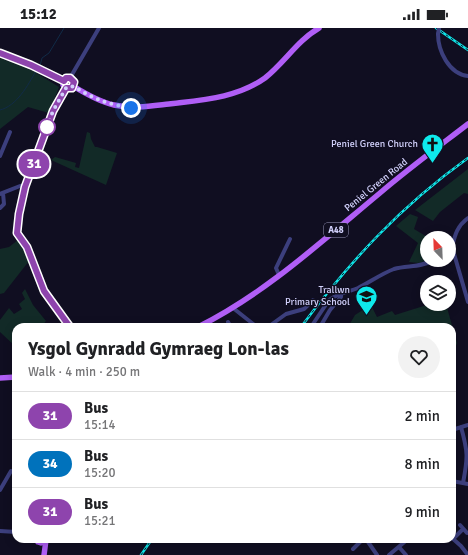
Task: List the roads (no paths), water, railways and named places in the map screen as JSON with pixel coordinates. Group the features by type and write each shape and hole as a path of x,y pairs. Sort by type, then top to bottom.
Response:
{"main road":[{"path":"73,86 101,102 131,108 222,97 240,91 264,78 282,63 318,28"},
{"path":"0,53 31,65 64,81"},
{"path":"64,81 66,78 70,78 74,82 73,86"},
{"path":"64,81 63,85 66,88 73,86"},
{"name":"Peniel Green Road","path":"211,323 279,275 468,124"},
{"path":"0,378 12,377"},
{"path":"36,543 40,555"},
{"path":"44,555 46,543"}],"street":[{"path":"70,78 99,28"},
{"path":"439,28 438,34 442,52 449,65 457,73 468,76"},
{"path":"66,88 53,111 25,187 19,214 17,233 27,247 44,291 67,323"},
{"path":"1,153 10,132"},
{"path":"0,208 4,204 2,193 20,186 25,187"},
{"path":"456,231 468,218"},
{"path":"279,275 276,268 290,240"},
{"path":"456,264 468,302"},
{"path":"313,323 329,300 394,269 420,265"},
{"path":"322,323 330,310 341,297 340,295"},
{"path":"274,323 286,314 304,309 313,300"},
{"path":"233,308 252,323"},
{"path":"315,320 319,323"},
{"path":"456,429 468,425"},
{"path":"461,427 468,450 468,460 463,483"},
{"path":"0,490 11,471"},
{"path":"456,482 468,484"},
{"path":"460,525 467,533"},
{"path":"456,536 463,529"},
{"path":"0,531 12,532"},
{"path":"456,542 468,555"},
{"path":"353,548 359,543"},
{"path":"369,543 377,555"},
{"path":"389,555 404,543"},
{"path":"399,547 406,555"}],"waterway":[{"path":"39,67 42,58 49,53 64,28"},
{"path":"0,110 6,108 17,100 36,71"}],"railway":[{"path":"436,28 468,50"},
{"path":"304,323 338,280 378,236 421,195 468,158"},
{"path":"141,555 149,543"}],"place":[{"name":"Peniel Green Church","path":"433,164"},
{"name":"Trallwn Primary School","path":"366,316"}]}
